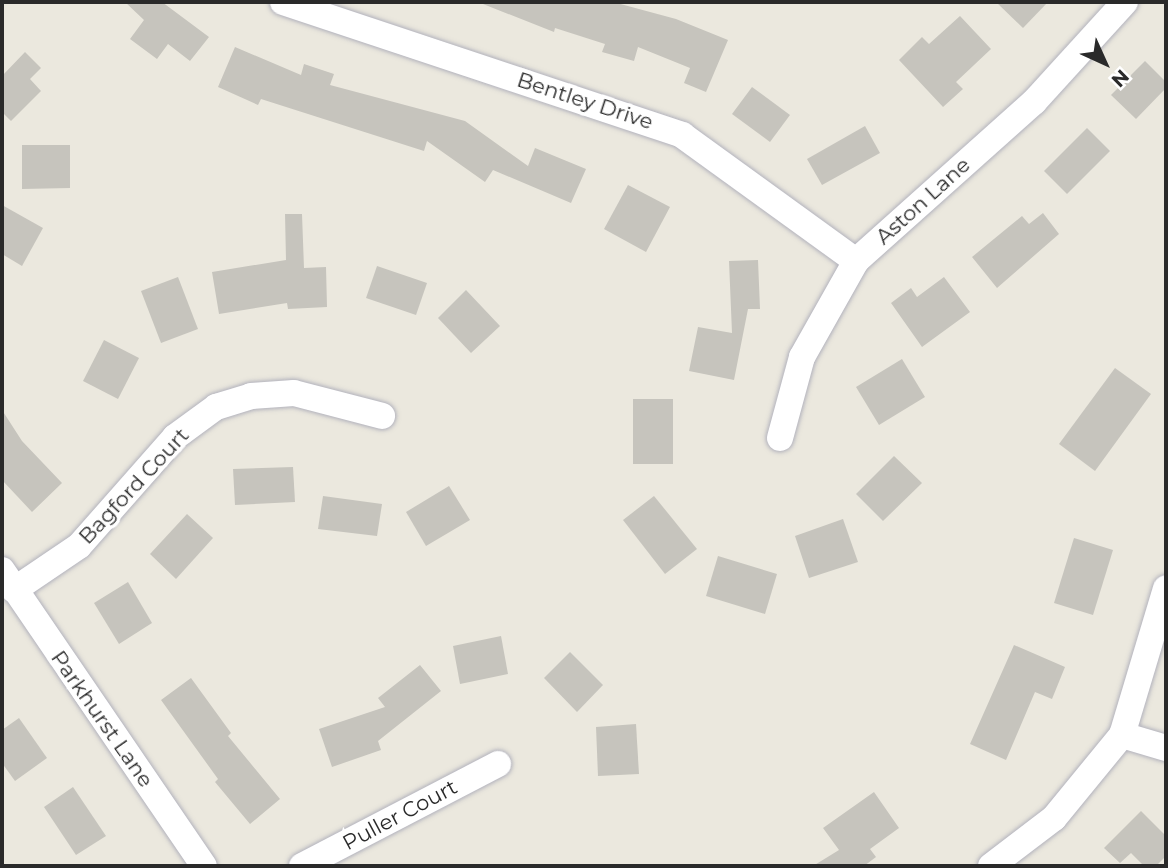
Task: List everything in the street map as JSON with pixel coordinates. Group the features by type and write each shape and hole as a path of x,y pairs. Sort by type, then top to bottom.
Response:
{"street":[{"name":"Bentley Drive","path":"284,2 682,135 856,261"},
{"name":"Aston Lane","path":"780,438 807,347 856,261 1034,102 1125,2"},
{"name":"Bagford Court","path":"8,580 79,546 176,437 216,407 251,396 294,393 382,416"},
{"name":"Parkhurst Lane","path":"8,580 204,866"},
{"path":"991,866 1055,818 1122,735 1166,588"},
{"path":"1122,735 1166,748"},
{"name":"Puller Court","path":"302,866 498,764"}],"building":[{"path":"125,2 162,2 209,37 190,61 168,44 157,59 130,39 144,20"},
{"path":"478,2 613,2 676,19 728,40 706,92 684,83 690,68 638,47 634,61 602,52 605,44 555,28 554,32"},
{"path":"996,2 1048,2 1023,28"},
{"path":"960,16 991,49 956,82 963,89 943,107 899,60 922,37 929,44"},
{"path":"235,47 301,75 304,64 334,74 330,85 465,121 528,166 535,148 586,169 571,203 493,170 485,182 427,141 424,151 261,99 258,105 218,87"},
{"path":"25,52 41,68 30,79 41,91 11,121 2,112 2,76"},
{"path":"1145,61 1166,82 1166,88 1136,119 1111,95"},
{"path":"752,87 790,115 770,142 732,114"},
{"path":"865,126 880,153 822,185 807,159"},
{"path":"1087,128 1110,151 1067,194 1044,171"},
{"path":"22,145 70,145 70,188 22,189"},
{"path":"628,185 670,207 646,252 604,229"},
{"path":"2,205 43,228 22,266 2,254"},
{"path":"1043,213 1059,234 997,288 972,257 1022,216 1029,224"},
{"path":"285,214 302,214 304,268 326,267 327,307 288,309 287,303 219,314 212,272 286,260"},
{"path":"758,260 760,309 748,309 734,380 689,371 698,327 732,333 729,261"},
{"path":"377,266 427,283 416,315 366,298"},
{"path":"178,277 198,329 161,343 141,291"},
{"path":"944,277 970,312 922,347 891,303 911,288 917,297"},
{"path":"466,290 500,326 471,353 438,318"},
{"path":"104,340 139,358 118,399 83,381"},
{"path":"902,359 925,397 879,425 856,387"},
{"path":"1115,368 1151,394 1095,471 1059,444"},
{"path":"633,399 673,399 673,464 633,464"},
{"path":"2,410 22,441 62,483 32,512 2,480"},
{"path":"894,456 922,483 883,521 856,494"},
{"path":"293,467 295,502 235,505 233,469"},
{"path":"449,486 470,520 426,546 406,512"},
{"path":"323,496 382,504 377,536 318,529"},
{"path":"654,496 697,549 665,574 623,520"},
{"path":"187,514 213,538 176,579 150,554"},
{"path":"843,519 858,562 809,578 795,536"},
{"path":"1074,538 1113,550 1093,615 1054,603"},
{"path":"718,556 777,574 765,614 706,596"},
{"path":"128,582 152,623 119,644 94,603"},
{"path":"501,636 508,674 460,684 453,646"},
{"path":"1014,645 1065,667 1052,699 1035,692 1006,760 970,744"},
{"path":"570,652 603,685 577,712 544,678"},
{"path":"420,665 441,691 378,741 381,750 332,767 319,729 385,707 378,698"},
{"path":"191,678 231,733 228,736 280,799 250,824 215,782 218,779 161,700"},
{"path":"19,718 47,758 15,781 2,763 2,730"},
{"path":"636,724 639,774 598,776 596,727"},
{"path":"73,787 106,836 76,855 44,807"},
{"path":"874,792 899,828 870,849 876,857 864,866 813,866 839,850 823,828"},
{"path":"1141,811 1166,836 1166,856 1156,866 1144,866 1131,853 1120,863 1104,848"}]}
